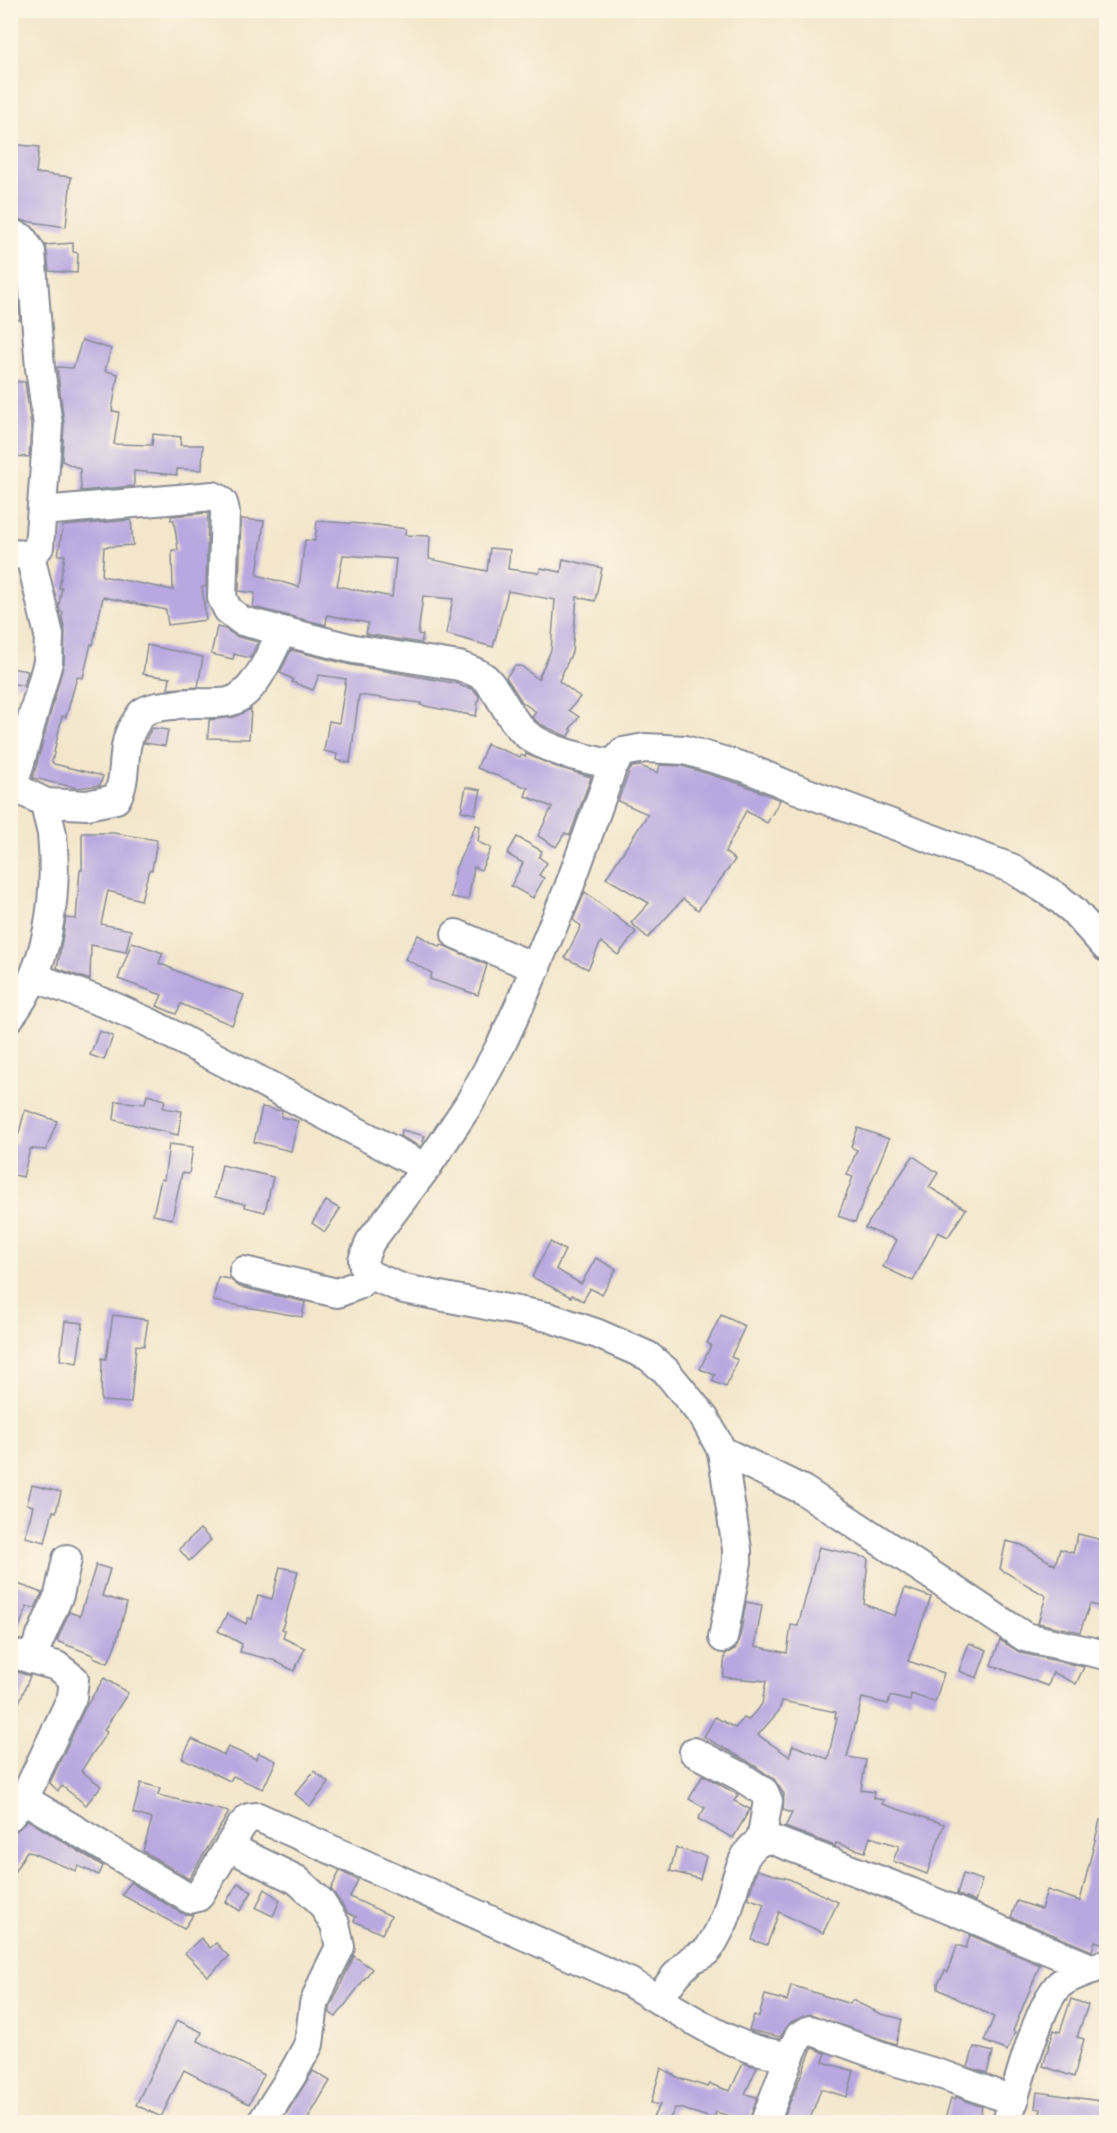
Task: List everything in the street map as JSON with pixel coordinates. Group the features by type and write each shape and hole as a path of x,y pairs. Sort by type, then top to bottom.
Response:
{"street":[{"path":"10,233 22,238 31,252 40,368 48,425 41,541 39,547 20,555 49,634 48,662 12,786 46,803 87,804 116,799 122,785 128,736 141,713 153,708 177,704 231,702 251,687 282,631"},
{"path":"42,511 213,496 224,503 225,513 222,598 228,610 242,621 354,649 459,666 472,671 484,677 510,716 528,736 555,750 613,765"},
{"path":"723,1638 737,1562 737,1549 722,1451 705,1419 666,1371 648,1356 598,1334 548,1317 404,1289 370,1275 364,1268 365,1250 426,1168 469,1104 502,1043 568,890 613,765 623,753 645,748 685,750 747,768 794,788 1011,868 1073,910 1107,947"},
{"path":"10,1017 20,1004 26,976 48,928 54,879 52,836 46,803"},
{"path":"456,934 536,968"},
{"path":"26,976 110,1005 150,1023 426,1168"},
{"path":"244,1272 337,1293 358,1285 370,1275"},
{"path":"722,1451 803,1490 1025,1637 1107,1655"},
{"path":"67,1559 59,1595 21,1656 57,1666 74,1679 72,1697 17,1807 190,1899 198,1897 242,1825 249,1818 258,1817 629,1982 732,2041 777,2055 790,2055"},
{"path":"659,2000 666,1988 691,1960 706,1952 724,1921 739,1869 750,1851 761,1840 768,1801 764,1792 740,1776 694,1752"},
{"path":"761,1840 770,1839 781,1843 1100,1966"},
{"path":"229,1846 297,1880 320,1901 335,1924 340,1947 315,2004 309,2044 262,2122"},
{"path":"765,2122 799,2036 810,2030 898,2062 946,2076 1010,2112 1026,2060 1051,1994 1062,1983 1100,1966"}],"building":[{"path":"10,144 39,147 36,173 71,177 66,227 10,217"},
{"path":"73,243 73,252 78,253 77,273 49,271 46,245"},
{"path":"10,273 16,273 20,320 10,319"},
{"path":"82,340 111,349 105,371 118,374 112,411 119,412 114,444 152,445 153,434 181,437 180,445 203,445 202,470 177,469 177,475 134,471 134,486 81,491 80,469 62,461 64,423 57,367 73,368"},
{"path":"10,381 25,382 31,426 29,457 10,456"},
{"path":"208,513 206,587 202,587 206,620 168,625 166,610 103,597 83,678 77,677 66,717 62,716 52,762 103,776 100,785 77,788 33,778 64,663 65,631 63,612 60,612 59,605 62,588 59,588 65,555 58,555 63,526 131,520 133,545 104,547 102,576 173,590 172,550 178,550 174,520 171,520 171,516"},
{"path":"241,519 264,521 257,575 299,587 305,540 315,541 317,521 378,525 406,529 405,535 430,536 429,559 487,571 490,548 510,550 508,569 539,573 540,568 561,572 563,559 602,568 595,601 577,597 572,652 559,681 580,697 569,710 579,717 570,729 572,731 568,737 540,724 532,717 536,712 522,702 506,677 515,666 521,666 538,679 551,650 555,600 508,591 493,647 446,634 453,599 423,596 418,634 423,635 421,643 366,634 368,623 327,615 326,625 253,607 255,593 239,591","holes":["343,555 396,559 392,597 337,586"]},
{"path":"217,627 238,637 258,642 250,658 234,654 233,659 211,654"},
{"path":"147,645 203,657 198,687 168,689 170,678 143,674"},
{"path":"291,650 351,665 460,684 473,689 479,696 476,716 420,705 421,703 359,695 350,763 336,760 337,754 324,751 329,721 339,723 346,679 319,675 313,690 292,682 293,679 280,673"},
{"path":"10,668 28,671 24,686 10,683"},
{"path":"251,709 249,739 208,738 209,720 234,717"},
{"path":"152,728 168,730 165,746 144,743"},
{"path":"487,744 520,757 521,755 525,757 526,754 554,766 591,777 570,835 565,833 556,847 538,836 552,807 525,796 528,788 477,768"},
{"path":"660,765 682,766 741,784 780,800 767,823 746,811 725,852 735,860 698,910 683,899 648,938 631,923 649,903 606,878 648,814 618,801 629,772 632,767 640,766 658,773"},
{"path":"466,787 481,790 475,814 461,811"},
{"path":"476,825 480,826 478,842 491,848 481,870 474,867 468,900 451,897 456,867"},
{"path":"82,833 114,833 157,840 152,870 149,870 141,900 108,891 101,924 131,930 126,952 91,945 90,980 57,968 66,918 76,919 80,870 82,870"},
{"path":"517,837 542,851 539,857 547,863 539,875 544,878 533,898 511,886 523,863 507,854"},
{"path":"585,892 636,932 618,955 601,942 588,969 565,958 581,926 573,920"},
{"path":"418,935 440,947 445,946 487,965 478,995 430,979 432,973 405,959"},
{"path":"132,942 163,953 159,963 195,979 244,995 232,1025 181,1004 176,1014 157,1006 162,995 118,979"},
{"path":"99,1031 113,1036 104,1060 90,1055"},
{"path":"147,1095 165,1100 163,1108 182,1111 178,1135 114,1120 116,1101 145,1104"},
{"path":"262,1107 282,1111 281,1117 298,1121 291,1151 254,1142"},
{"path":"25,1110 57,1121 46,1150 30,1149 23,1177 10,1174 10,1143 16,1144"},
{"path":"858,1128 889,1139 855,1222 838,1216 853,1177 847,1175 857,1150 851,1147"},
{"path":"402,1130 425,1136 421,1147 400,1136"},
{"path":"169,1144 193,1147 189,1174 182,1173 172,1219 153,1215 161,1179 164,1180"},
{"path":"913,1156 938,1173 929,1187 966,1209 948,1237 938,1232 913,1281 883,1267 897,1240 865,1228"},
{"path":"222,1165 273,1177 265,1212 245,1207 245,1204 215,1197"},
{"path":"326,1201 340,1209 325,1232 312,1223"},
{"path":"550,1242 565,1250 556,1269 581,1284 596,1258 616,1269 602,1294 589,1288 583,1301 532,1277"},
{"path":"218,1277 230,1279 240,1287 305,1302 302,1317 213,1301"},
{"path":"113,1315 148,1320 144,1346 136,1345 131,1403 101,1401 102,1358 106,1359"},
{"path":"721,1315 745,1326 731,1357 738,1360 726,1387 712,1381 715,1375 700,1369 711,1345 707,1343"},
{"path":"65,1321 83,1323 77,1363 60,1360"},
{"path":"32,1485 61,1492 56,1512 53,1511 45,1542 25,1537 33,1506 27,1504"},
{"path":"200,1529 211,1540 189,1561 179,1549"},
{"path":"1078,1534 1107,1541 1107,1591 1102,1607 1090,1604 1080,1632 1038,1623 1046,1596 1000,1569 1006,1541 1022,1545 1055,1565 1060,1549 1073,1553"},
{"path":"819,1547 868,1558 864,1604 895,1616 905,1588 931,1597 908,1661 944,1673 935,1702 911,1694 910,1701 890,1696 888,1704 862,1698 847,1757 866,1760 861,1790 874,1792 873,1798 883,1800 882,1804 944,1824 927,1874 893,1861 899,1846 870,1837 865,1852 836,1843 835,1846 785,1827 792,1813 783,1810 784,1794 774,1779 704,1737 715,1717 735,1728 744,1718 748,1720 762,1704 766,1681 723,1677 725,1654 735,1649 739,1642 746,1602 762,1605 755,1646 787,1653 791,1625 798,1626","holes":["782,1701 836,1712 835,1718 837,1718 828,1759 793,1745 789,1756 758,1735 779,1711"]},
{"path":"96,1565 110,1569 102,1596 127,1603 108,1663 57,1641 69,1612 80,1616"},
{"path":"280,1567 298,1571 282,1629 285,1630 283,1638 305,1648 294,1671 273,1660 240,1652 242,1644 218,1631 227,1614 246,1624 248,1618 252,1619 258,1595 272,1599"},
{"path":"10,1581 42,1593 35,1608 27,1607 15,1637 10,1637"},
{"path":"1000,1640 1021,1653 1084,1667 1076,1684 1053,1672 1048,1686 991,1665"},
{"path":"969,1643 987,1650 977,1678 959,1671"},
{"path":"14,1671 30,1676 11,1722 10,1679"},
{"path":"104,1678 128,1693 104,1730 107,1732 81,1771 101,1786 86,1805 62,1786 58,1791 50,1783 85,1708"},
{"path":"192,1739 224,1755 228,1747 256,1759 259,1753 276,1761 263,1789 233,1776 230,1781 182,1758"},
{"path":"314,1771 329,1783 310,1806 295,1794"},
{"path":"703,1775 738,1795 734,1801 750,1809 733,1838 698,1819 705,1808 689,1799"},
{"path":"141,1783 160,1788 158,1795 229,1812 189,1879 143,1851 152,1819 133,1813"},
{"path":"28,1820 103,1866 99,1875 78,1866 76,1871 27,1851 10,1879 10,1832 16,1831"},
{"path":"1100,1820 1107,1821 1107,1945 1095,1941 1092,1951 1011,1917 1017,1901 1041,1909 1047,1890 1080,1901"},
{"path":"676,1848 706,1856 700,1879 670,1871"},
{"path":"757,1870 789,1879 838,1902 823,1933 779,1912 767,1945 752,1940 764,1904 748,1898"},
{"path":"340,1871 358,1880 350,1897 391,1916 382,1934 354,1921 356,1917 348,1913 331,1889"},
{"path":"963,1874 982,1880 975,1902 957,1894"},
{"path":"130,1882 181,1913 193,1915 184,1929 122,1895"},
{"path":"238,1883 252,1892 240,1911 226,1902"},
{"path":"265,1889 280,1900 273,1916 256,1908"},
{"path":"970,1935 1040,1965 1007,2051 984,2041 994,2017 938,1989 938,1983 945,1971 948,1972 957,1945 966,1948"},
{"path":"201,1938 210,1948 216,1943 229,1957 208,1976 185,1953"},
{"path":"354,1956 372,1969 336,2017 330,2013 330,2008"},
{"path":"791,1985 850,2004 852,2000 881,2014 902,2019 896,2044 809,2014 791,2022 780,2037 749,2030 754,2015 759,2017 765,1995 787,2001"},
{"path":"1071,1999 1088,2005 1077,2037 1084,2039 1074,2077 1043,2066 1054,2030 1060,2032"},
{"path":"177,2020 202,2032 198,2041 264,2075 249,2104 184,2070 161,2117 136,2105"},
{"path":"974,2047 993,2052 987,2073 968,2067"},
{"path":"812,2048 826,2053 823,2062 854,2071 847,2097 821,2089 809,2122 782,2122"},
{"path":"743,2063 757,2067 745,2094 757,2097 749,2122 716,2112 714,2119 675,2108 668,2122 650,2122 660,2105 651,2103 661,2068 679,2078 708,2087 710,2084 730,2091"},
{"path":"313,2071 330,2081 306,2122 281,2122"},
{"path":"1037,2092 1107,2102 1107,2122 1038,2122 1041,2109 1035,2108"},
{"path":"956,2097 982,2107 978,2122 944,2122 951,2098 955,2100"}]}
